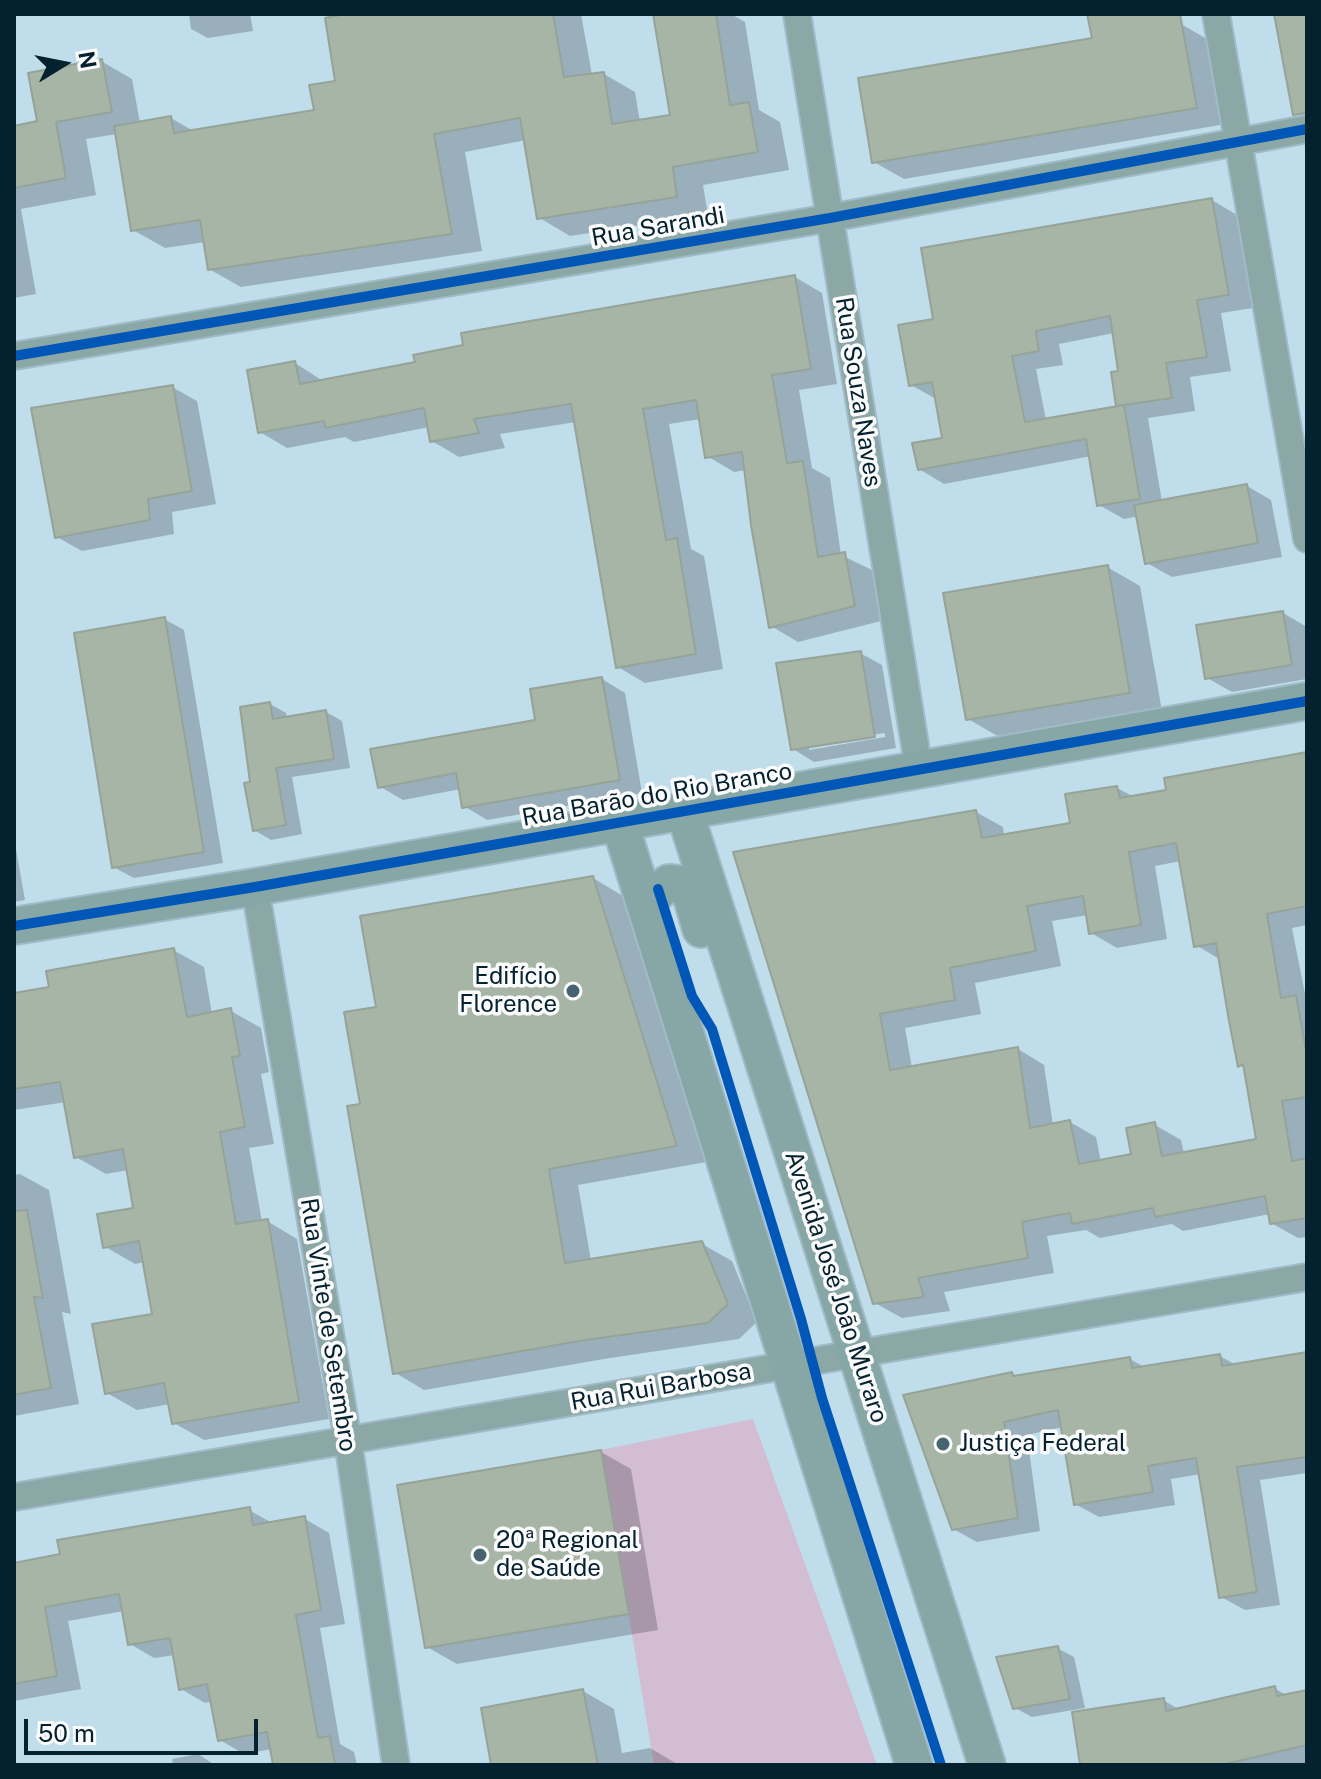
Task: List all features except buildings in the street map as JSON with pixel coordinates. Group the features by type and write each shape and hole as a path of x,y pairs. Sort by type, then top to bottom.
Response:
{"street":[{"name":"Rua Souza Naves","path":"797,14 919,770"},
{"path":"1216,14 1307,539"},
{"name":"Rua Sarandi","path":"14,356 830,218 1307,129"},
{"name":"Rua Barão do Rio Branco","path":"14,926 255,887 1307,701"},
{"name":"Avenida José João Muraro","path":"684,810 987,1765"},
{"path":"619,821 914,1765"},
{"path":"644,902 669,883 680,884 690,891 718,980 759,1048"},
{"name":"Rua Vinte de Setembro","path":"255,887 348,1441 396,1765"},
{"name":"Rua Rui Barbosa","path":"14,1497 1307,1277"}],"shaded area":[{"path":"753,1419 877,1765 654,1765 601,1450"}],"cycle path":[{"path":"14,356 830,218 1307,129"},
{"path":"14,926 255,887 1307,701"},
{"path":"658,889 692,996 712,1029 801,1319 822,1398 941,1765"}],"place":[{"name":"Edifício Florence","path":"573,991"},
{"name":"Justiça Federal","path":"943,1444"},
{"name":"20ª Regional de Saúde","path":"480,1555"}]}
